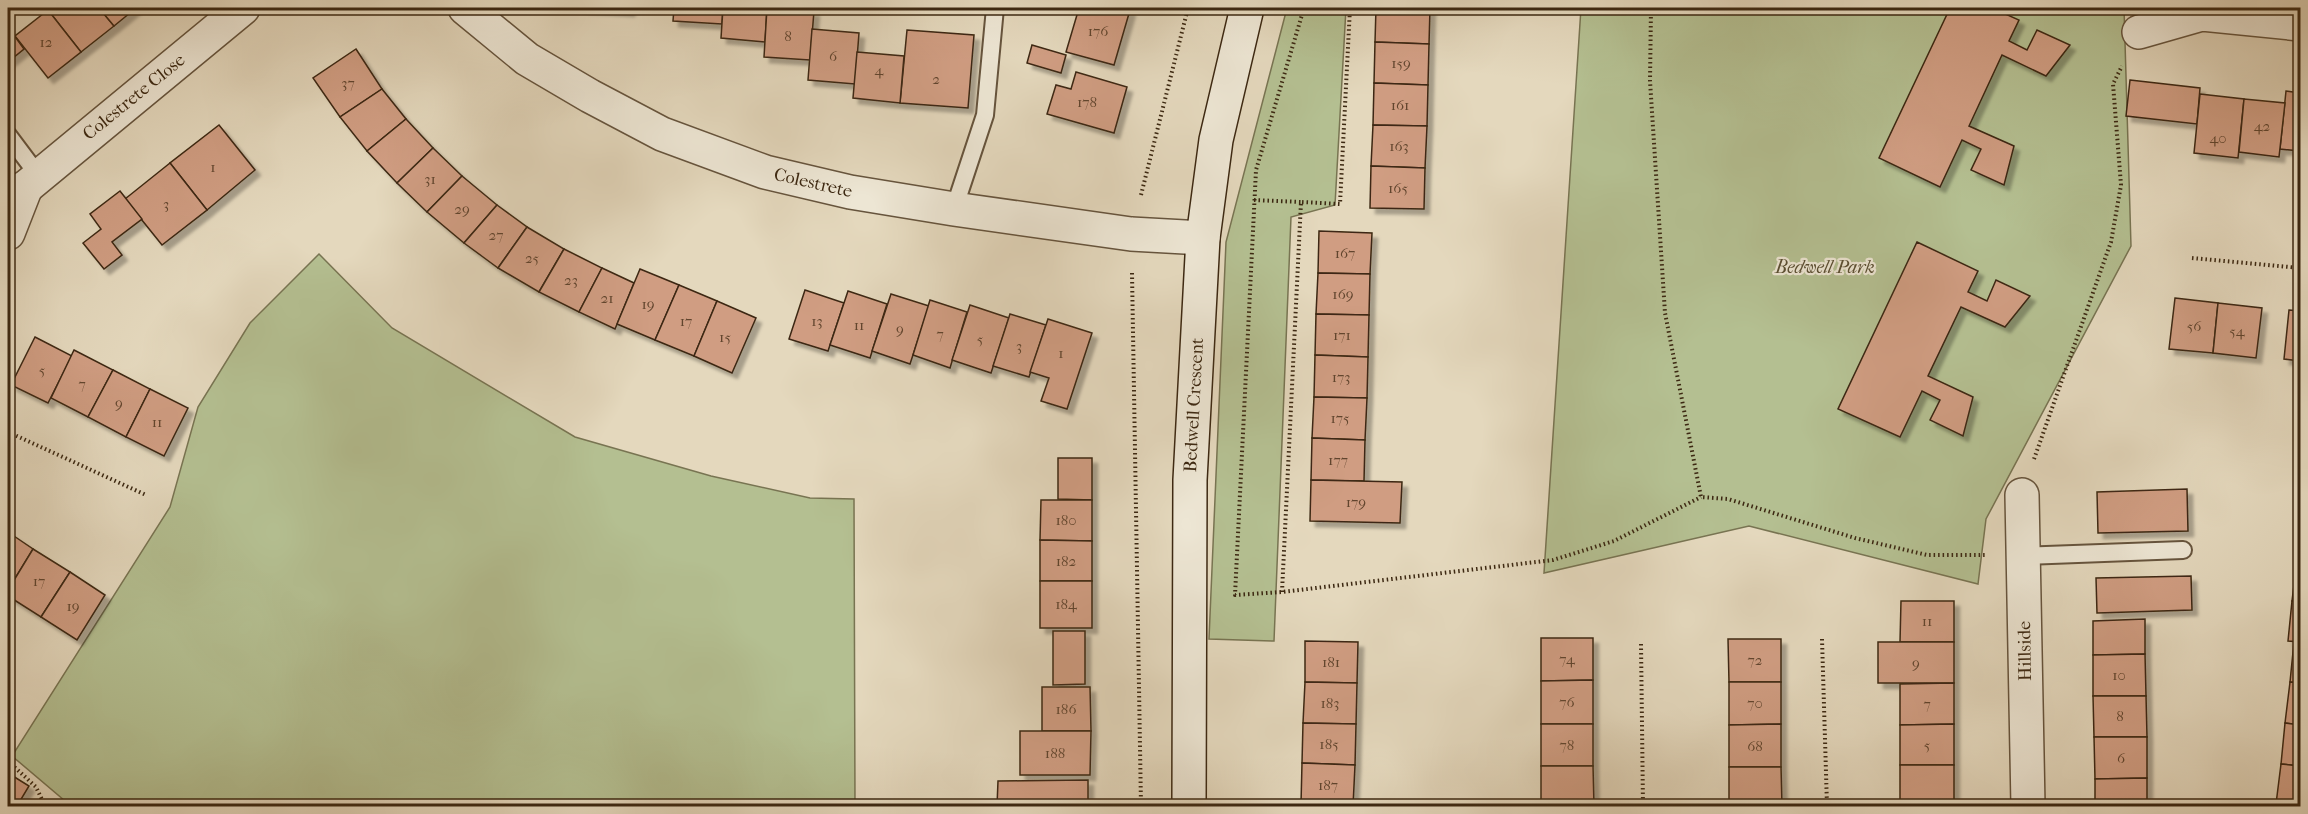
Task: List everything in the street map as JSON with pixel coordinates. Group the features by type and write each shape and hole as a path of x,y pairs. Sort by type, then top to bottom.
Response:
{"street":[{"name":"Colestrete Close","path":"8,233 24,188 243,8"},
{"name":"Colestrete","path":"465,8 527,59 590,96 662,134 765,172 850,192 954,209 1131,234 1203,238"},
{"name":"Bedwell Crescent","path":"1190,807 1190,480 1203,238 1216,140 1246,8"},
{"path":"2139,32 2201,11 2301,24"},
{"name":"Hillside","path":"2022,495 2028,807"}],"lane":[{"path":"954,209 985,115 994,8"},
{"path":"8,135 24,188"},
{"path":"2022,556 2183,550"}],"path":[{"path":"1141,807 1131,234 1188,8"},
{"path":"1304,8 1256,170 1235,595 1282,592 1553,560 1614,541 1701,497 1728,499 1855,538 1927,555 2022,556"},
{"path":"1254,200 1340,204 1350,8"},
{"path":"1651,8 1650,81 1665,313 1701,497"},
{"path":"2022,495 2111,242 2121,185 2113,84 2139,32"},
{"path":"1282,592 1302,202"},
{"path":"2192,258 2301,268"},
{"path":"8,432 146,495"},
{"path":"1822,639 1827,807"},
{"path":"1641,644 1643,807"},
{"path":"8,761 36,787 45,807"}],"green space":[{"path":"1287,8 1346,8 1335,205 1291,217 1274,641 1209,639 1226,242"},
{"name":"Bedwell Park","path":"1581,8 2124,8 2131,246 1986,519 1978,584 1749,526 1544,573"},
{"path":"319,254 392,328 575,437 711,476 810,498 854,499 855,806 71,806 12,756 170,507 198,407 250,323"}],"building":[{"path":"51,8 99,8 114,26 81,52 48,10"},
{"path":"99,8 136,8 114,26"},
{"path":"583,8 630,8 629,11"},
{"path":"674,8 723,8 722,24 673,21"},
{"path":"723,8 767,8 765,42 721,38"},
{"path":"767,8 814,11 810,60 764,57"},
{"path":"1079,8 1130,10 1114,65 1066,52"},
{"path":"1376,8 1430,8 1429,44 1375,42"},
{"path":"1950,8 1992,8 2019,20 2009,41 2027,50 2037,30 2070,45 2046,76 2002,55 1969,126 2014,146 2004,185 1971,170 1981,149 1962,140 1940,187 1879,158"},
{"path":"48,10 81,52 48,78 15,36"},
{"path":"8,27 24,49 8,62"},
{"path":"812,29 859,33 855,84 808,80"},
{"path":"907,30 974,35 968,108 900,103"},
{"path":"1375,42 1429,44 1428,85 1374,83"},
{"path":"1032,45 1066,55 1061,73 1027,63"},
{"path":"356,49 382,89 340,117 313,78"},
{"path":"857,52 904,56 900,103 853,98"},
{"path":"1076,72 1127,87 1114,133 1047,114 1056,85 1071,89"},
{"path":"2130,80 2200,88 2197,124 2126,116"},
{"path":"1374,83 1428,85 1427,126 1373,125"},
{"path":"382,89 406,119 367,151 340,117"},
{"path":"2286,91 2300,93 2300,151 2280,149"},
{"path":"2200,94 2244,99 2238,158 2194,153"},
{"path":"2244,99 2285,103 2279,157 2239,152"},
{"path":"406,119 433,148 397,183 367,151"},
{"path":"219,125 255,170 207,210 170,163"},
{"path":"1373,125 1427,126 1425,168 1371,166"},
{"path":"433,148 462,176 427,212 397,183"},
{"path":"170,163 207,210 162,245 125,199"},
{"path":"1371,166 1425,168 1424,209 1370,208"},
{"path":"462,176 497,205 464,243 427,212"},
{"path":"120,191 142,219 112,242 122,255 104,269 83,243 101,229 90,214"},
{"path":"497,205 527,227 498,268 464,243"},
{"path":"527,227 564,249 539,292 498,268"},
{"path":"1319,231 1372,233 1370,274 1318,273"},
{"path":"1917,242 1978,271 1968,292 1987,301 1996,280 2030,296 2005,327 1961,307 1928,376 1973,397 1963,436 1930,420 1940,400 1922,391 1900,437 1838,409"},
{"path":"564,249 602,268 579,312 539,292"},
{"path":"602,268 634,283 615,329 579,312"},
{"path":"640,269 679,285 655,340 617,324"},
{"path":"1318,273 1370,274 1369,315 1316,314"},
{"path":"679,285 717,301 694,356 655,340"},
{"path":"805,290 844,303 828,351 789,339"},
{"path":"848,291 887,304 870,358 830,345"},
{"path":"891,294 929,306 910,364 872,351"},
{"path":"2175,298 2218,303 2213,353 2169,349"},
{"path":"930,300 967,312 950,368 913,355"},
{"path":"717,301 756,318 732,373 694,356"},
{"path":"2218,303 2262,308 2256,358 2213,353"},
{"path":"970,305 1009,318 991,373 952,360"},
{"path":"2289,310 2300,311 2300,361 2284,359"},
{"path":"1010,314 1046,325 1029,377 993,366"},
{"path":"1316,314 1369,315 1368,357 1315,355"},
{"path":"1048,319 1092,333 1067,409 1041,401 1049,378 1030,372"},
{"path":"35,337 72,356 48,403 11,385"},
{"path":"74,350 113,370 88,417 51,398"},
{"path":"1315,355 1368,357 1367,398 1314,397"},
{"path":"113,370 150,389 126,437 88,417"},
{"path":"150,389 188,408 164,456 126,437"},
{"path":"1314,397 1367,398 1365,440 1312,438"},
{"path":"1312,438 1365,440 1364,481 1311,480"},
{"path":"1058,458 1092,458 1092,500 1058,499"},
{"path":"1311,480 1402,482 1400,523 1310,521"},
{"path":"2187,489 2188,531 2098,533 2097,492"},
{"path":"1041,500 1092,500 1092,541 1040,540"},
{"path":"2300,528 2300,561 2297,561"},
{"path":"8,532 33,549 8,590"},
{"path":"1040,540 1092,541 1092,581 1040,581"},
{"path":"33,549 70,572 41,617 8,596 8,590"},
{"path":"2297,561 2300,561 2300,601 2292,601"},
{"path":"70,572 105,595 77,640 41,617"},
{"path":"2191,576 2192,610 2097,613 2096,578"},
{"path":"1040,581 1092,581 1092,628 1040,628"},
{"path":"1901,601 1954,601 1954,642 1900,642"},
{"path":"2292,601 2300,601 2300,642 2288,641"},
{"path":"2145,619 2145,654 2093,655 2093,621"},
{"path":"1053,631 1085,631 1085,684 1053,685"},
{"path":"1541,638 1593,638 1593,680 1541,681"},
{"path":"1728,639 1781,639 1781,682 1729,682"},
{"path":"1305,641 1358,642 1357,683 1305,682"},
{"path":"1878,642 1954,642 1954,683 1878,683"},
{"path":"2294,642 2300,642 2300,683 2290,682"},
{"path":"2145,654 2146,696 2093,696 2093,655"},
{"path":"1593,680 1593,724 1541,724 1541,681"},
{"path":"1305,682 1357,683 1356,724 1303,723"},
{"path":"1729,682 1781,682 1781,724 1729,725"},
{"path":"2290,682 2300,683 2300,725 2285,723"},
{"path":"1954,683 1954,724 1900,725 1900,684"},
{"path":"1042,687 1090,687 1091,731 1042,731"},
{"path":"2093,696 2146,696 2147,737 2094,737"},
{"path":"1303,723 1356,724 1355,765 1302,763"},
{"path":"2285,723 2300,725 2300,766 2281,764"},
{"path":"1541,724 1593,724 1593,766 1541,766"},
{"path":"1781,724 1781,767 1729,767 1729,725"},
{"path":"1954,724 1954,765 1900,765 1900,725"},
{"path":"1020,731 1091,731 1090,775 1020,775"},
{"path":"2094,737 2147,737 2147,778 2095,779"},
{"path":"1302,763 1355,765 1353,806 1301,804"},
{"path":"2281,764 2300,766 2300,806 2276,804"},
{"path":"1900,765 1954,765 1954,806 1900,806"},
{"path":"1541,766 1593,766 1594,806 1541,806"},
{"path":"1729,767 1781,767 1782,806 1729,806"},
{"path":"8,773 29,786 17,806 8,806"},
{"path":"2147,778 2147,806 2095,806 2095,779"},
{"path":"1088,780 1088,806 997,806 998,781"},
{"path":"1301,804 1353,806 1301,806"}]}
